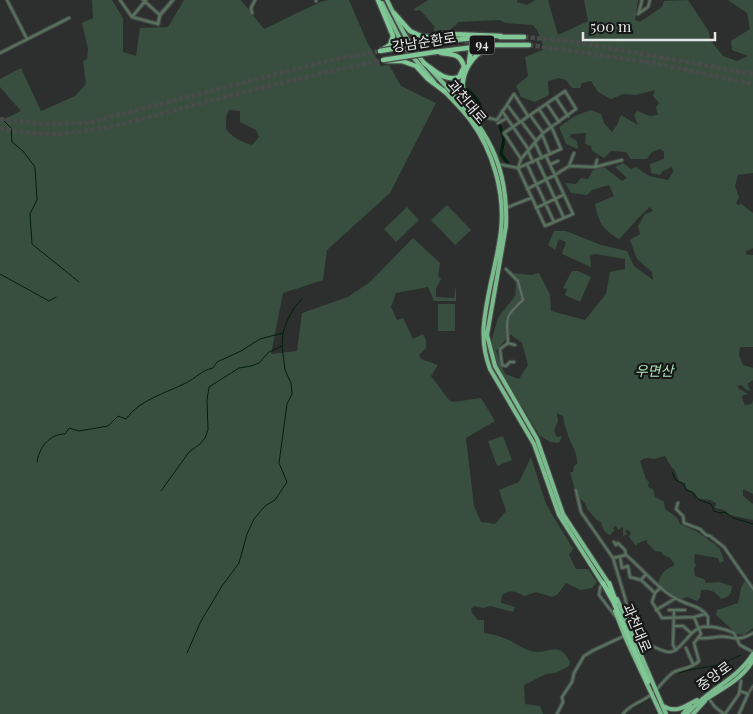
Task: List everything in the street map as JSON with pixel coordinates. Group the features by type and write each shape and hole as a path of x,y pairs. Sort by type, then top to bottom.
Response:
{"highway":[{"name":"강남순환로","path":"379,0 393,36 390,45 380,51 432,42 501,36 524,37"},
{"path":"394,13 410,31 421,36 428,37 448,34 501,36"},
{"path":"432,42 443,37 452,36"},
{"path":"463,80 478,53 487,48 503,45"},
{"name":"강남순환로","path":"444,91 428,79 416,66 406,62 383,60 474,46 529,45"},
{"path":"468,112 463,92 463,80 470,60 471,49"},
{"path":"424,63 447,78 454,79 460,75 464,66 460,57 455,54 435,52"},
{"name":"과천대로","path":"606,583 648,682"}],"main road":[{"name":"과천대로","path":"379,0 403,45 430,77 468,112 485,144 493,165 500,196 501,214 501,230 487,335 495,366 537,439 563,514 606,583"},
{"name":"과천대로","path":"387,0 409,42 424,63 486,135 503,181 506,208 506,226 497,264"},
{"path":"493,165 498,164"},
{"path":"497,264 482,334 485,356 490,369 534,444 559,515 606,583 633,637 655,691 660,706 660,714"},
{"path":"606,583 625,636 651,695 666,714"},
{"name":"중앙로","path":"711,695 740,672 753,653"},
{"name":"중앙로","path":"689,714 695,705 743,674 753,660"},
{"path":"660,706 675,711 711,695"},
{"path":"689,714 711,695"},
{"path":"683,714 697,700"}],"street":[{"path":"7,0 27,39"},
{"path":"120,0 132,17 158,24 160,15 173,0"},
{"path":"132,17 144,0 160,15"},
{"path":"252,13 251,8 255,0"},
{"path":"642,0 638,14 648,7 650,0"},
{"path":"0,53 69,18"},
{"path":"521,159 504,133 565,91 576,109 542,133 521,159 518,168 545,226 573,214 546,156"},
{"name":"과천대로","path":"468,112 497,120 514,94 529,116"},
{"path":"556,98 568,116"},
{"path":"547,104 559,122"},
{"path":"508,105 535,142 542,158"},
{"path":"498,164 518,168 561,149 551,127 539,109"},
{"path":"502,111 533,162"},
{"path":"529,116 542,133 550,154"},
{"path":"498,123 507,118"},
{"path":"527,189 565,170 574,153"},
{"path":"537,160 564,218"},
{"path":"595,167 597,160"},
{"path":"568,166 595,167 622,160"},
{"path":"550,164 558,161"},
{"path":"527,164 554,222"},
{"path":"536,208 564,194"},
{"path":"506,208 531,198"},
{"path":"506,269 513,277 518,279 523,300 507,318 508,343"},
{"path":"508,343 515,345"},
{"path":"508,343 500,349 502,365 506,366 510,362 514,362"},
{"path":"576,490 581,512 613,558 625,598 633,637 670,652 676,650 691,633 699,628 708,627 734,633 740,645 753,653"},
{"path":"678,503 676,509 682,516 684,523 700,529 724,547 753,589"},
{"path":"614,542 616,545 618,543 622,546 626,555 660,587 676,598 696,606 706,614 708,627"},
{"path":"613,558 626,555"},
{"path":"620,557 622,568 628,566 630,577 641,580 655,593"},
{"path":"641,580 646,574"},
{"path":"606,583 600,588 600,595 613,614 618,617"},
{"path":"660,587 655,593 652,602 662,618 694,617 706,614"},
{"path":"656,610 676,598"},
{"path":"669,610 685,610"},
{"path":"674,610 673,646 676,650"},
{"path":"623,714 626,709 651,695 674,672 699,661 694,643 700,634 694,617"},
{"path":"674,626 682,626 691,633"},
{"path":"699,638 724,637 737,640 753,633"},
{"path":"557,714 562,697 572,682 574,673 584,656 625,636"},
{"path":"686,648 693,665"},
{"path":"711,695 724,714 739,691 741,681"},
{"path":"739,714 753,686"},
{"path":"739,691 748,694"}],"green space":[{"path":"92,0 112,0 123,18 123,52 136,56 140,28 168,27 184,0 241,0 264,29 320,2 349,0 367,42 381,66 389,65 401,86 436,103 390,193 327,250 323,280 283,293 271,354 297,351 302,313 348,297 370,282 413,238 440,263 438,276 441,279 436,289 436,297 454,298 456,286 456,301 434,301 428,287 396,293 391,307 397,320 403,318 413,339 423,334 426,340 426,348 419,355 421,359 438,365 431,376 449,400 453,402 481,398 495,421 466,438 474,506 481,522 495,524 506,511 499,490 519,482 531,457 546,504 573,549 569,555 576,569 588,569 597,582 592,588 581,590 566,583 557,595 552,597 536,592 524,596 516,592 508,592 502,595 501,603 515,607 513,612 490,606 483,608 474,606 471,609 478,620 484,620 484,633 505,638 533,651 560,650 567,657 570,662 569,666 555,673 546,674 524,685 525,704 540,706 543,714 0,714 0,121 21,111 0,87 0,79 21,68 41,111 75,96 86,84 83,61 87,59 88,49 82,23 93,18","holes":["229,110 240,111 240,122 256,130 259,137 252,145 231,135 226,129 226,117"]},
{"name":"우면산","path":"428,0 517,0 517,2 527,5 535,0 548,0 558,35 588,21 584,0 638,0 635,20 640,22 662,7 664,1 688,0 708,30 711,41 723,56 737,61 748,56 732,50 731,41 750,29 747,13 728,0 753,0 753,173 738,175 735,186 739,197 736,203 738,205 741,204 753,213 753,248 745,252 748,255 753,255 753,347 740,347 739,355 743,365 753,368 753,380 747,384 751,391 741,385 738,388 748,394 743,395 742,398 745,405 752,404 753,400 753,494 743,489 743,496 753,504 753,520 730,515 724,510 715,508 716,503 697,498 695,493 686,489 685,483 679,481 674,469 665,456 654,459 645,458 640,461 646,479 649,482 648,487 653,489 655,497 664,502 665,509 676,517 680,524 696,531 720,549 724,561 720,563 718,558 695,554 695,576 704,579 706,583 719,582 732,586 731,593 727,597 721,599 717,594 701,590 700,598 697,601 687,597 680,600 658,584 663,573 674,566 670,558 662,554 662,552 655,551 647,543 647,540 638,543 636,546 629,537 631,533 628,530 625,530 627,534 623,536 623,527 618,530 615,526 613,529 615,530 610,535 605,531 601,522 595,519 585,503 576,494 570,472 573,472 577,460 563,416 557,413 558,421 554,431 557,437 562,436 559,443 550,442 539,435 499,369 491,343 498,318 515,296 516,283 511,276 512,273 532,275 539,273 550,295 551,311 585,320 606,294 610,272 625,269 625,259 595,254 590,256 591,267 562,254 566,242 559,239 555,250 548,245 554,231 566,231 601,245 627,251 634,266 653,280 652,272 637,259 630,240 640,234 638,226 645,214 653,211 650,207 619,239 602,225 595,204 614,196 609,185 592,190 587,195 571,193 565,183 576,184 581,178 588,179 593,170 604,167 622,181 627,178 615,167 623,163 631,169 636,167 649,176 668,180 673,172 672,167 663,171 660,175 651,173 650,164 664,159 664,152 660,149 652,152 647,159 631,159 626,152 611,151 604,158 592,151 591,146 585,144 586,133 571,134 570,137 577,141 578,149 566,144 559,127 575,116 591,110 601,114 604,123 612,132 621,115 638,125 634,115 637,111 650,116 658,115 656,107 659,103 653,96 655,90 636,95 623,94 611,99 598,92 591,81 582,83 580,88 572,88 566,80 559,78 548,81 549,95 535,102 521,97 516,86 528,76 525,57 545,49 533,25 506,23 499,20 459,22 450,30 433,32 435,27 420,10 415,11 414,9","holes":["510,334 522,343 528,365 519,379 505,374 496,351"]},
{"path":"447,205 471,230 455,245 431,220"},
{"path":"407,207 419,220 396,242 384,229"},
{"path":"572,271 578,271 591,277 580,302 565,295 567,289 563,288"},
{"path":"438,304 455,304 455,331 438,331"},
{"path":"503,436 512,460 497,466 488,441"},
{"path":"744,582 750,582 753,585 753,628 744,635 737,634 716,615 717,610 738,603"}],"waterway":[{"path":"450,82 471,93 478,102 482,114"},
{"path":"3,120 11,128 12,142 23,151 35,167 37,200 30,214 32,244 79,282"},
{"path":"499,123 504,139 501,154 509,165"},
{"path":"0,274 49,301 56,297"},
{"path":"37,462 40,452 46,443 54,436 65,434 69,428 79,431 108,426 118,416 126,419 131,412 145,402 186,383 202,372 213,368 217,362 241,351 260,339 283,333 290,314 302,299"},
{"path":"187,653 201,621 222,586 239,563 247,534 254,519 265,506 275,500 287,482 279,463 287,404 292,394 291,383 285,370 282,346 283,333"},
{"path":"161,491 189,452 205,438 208,430 207,400 209,387 239,368 259,363 269,352 282,346"},
{"path":"672,472 675,479 683,484 699,500 711,504 714,511 725,512 733,518 753,524"},
{"path":"679,673 719,665 741,655"},
{"path":"626,714 629,710 648,700"}],"tunnel":[{"path":"453,36 465,40 471,49"},
{"path":"524,37 569,41 753,74"},
{"path":"529,45 654,63 753,84"},
{"path":"0,119 40,124 87,123 331,60 380,51"},
{"path":"0,128 26,133 51,134 100,129 267,86 383,60"},
{"path":"649,682 664,713"}]}
